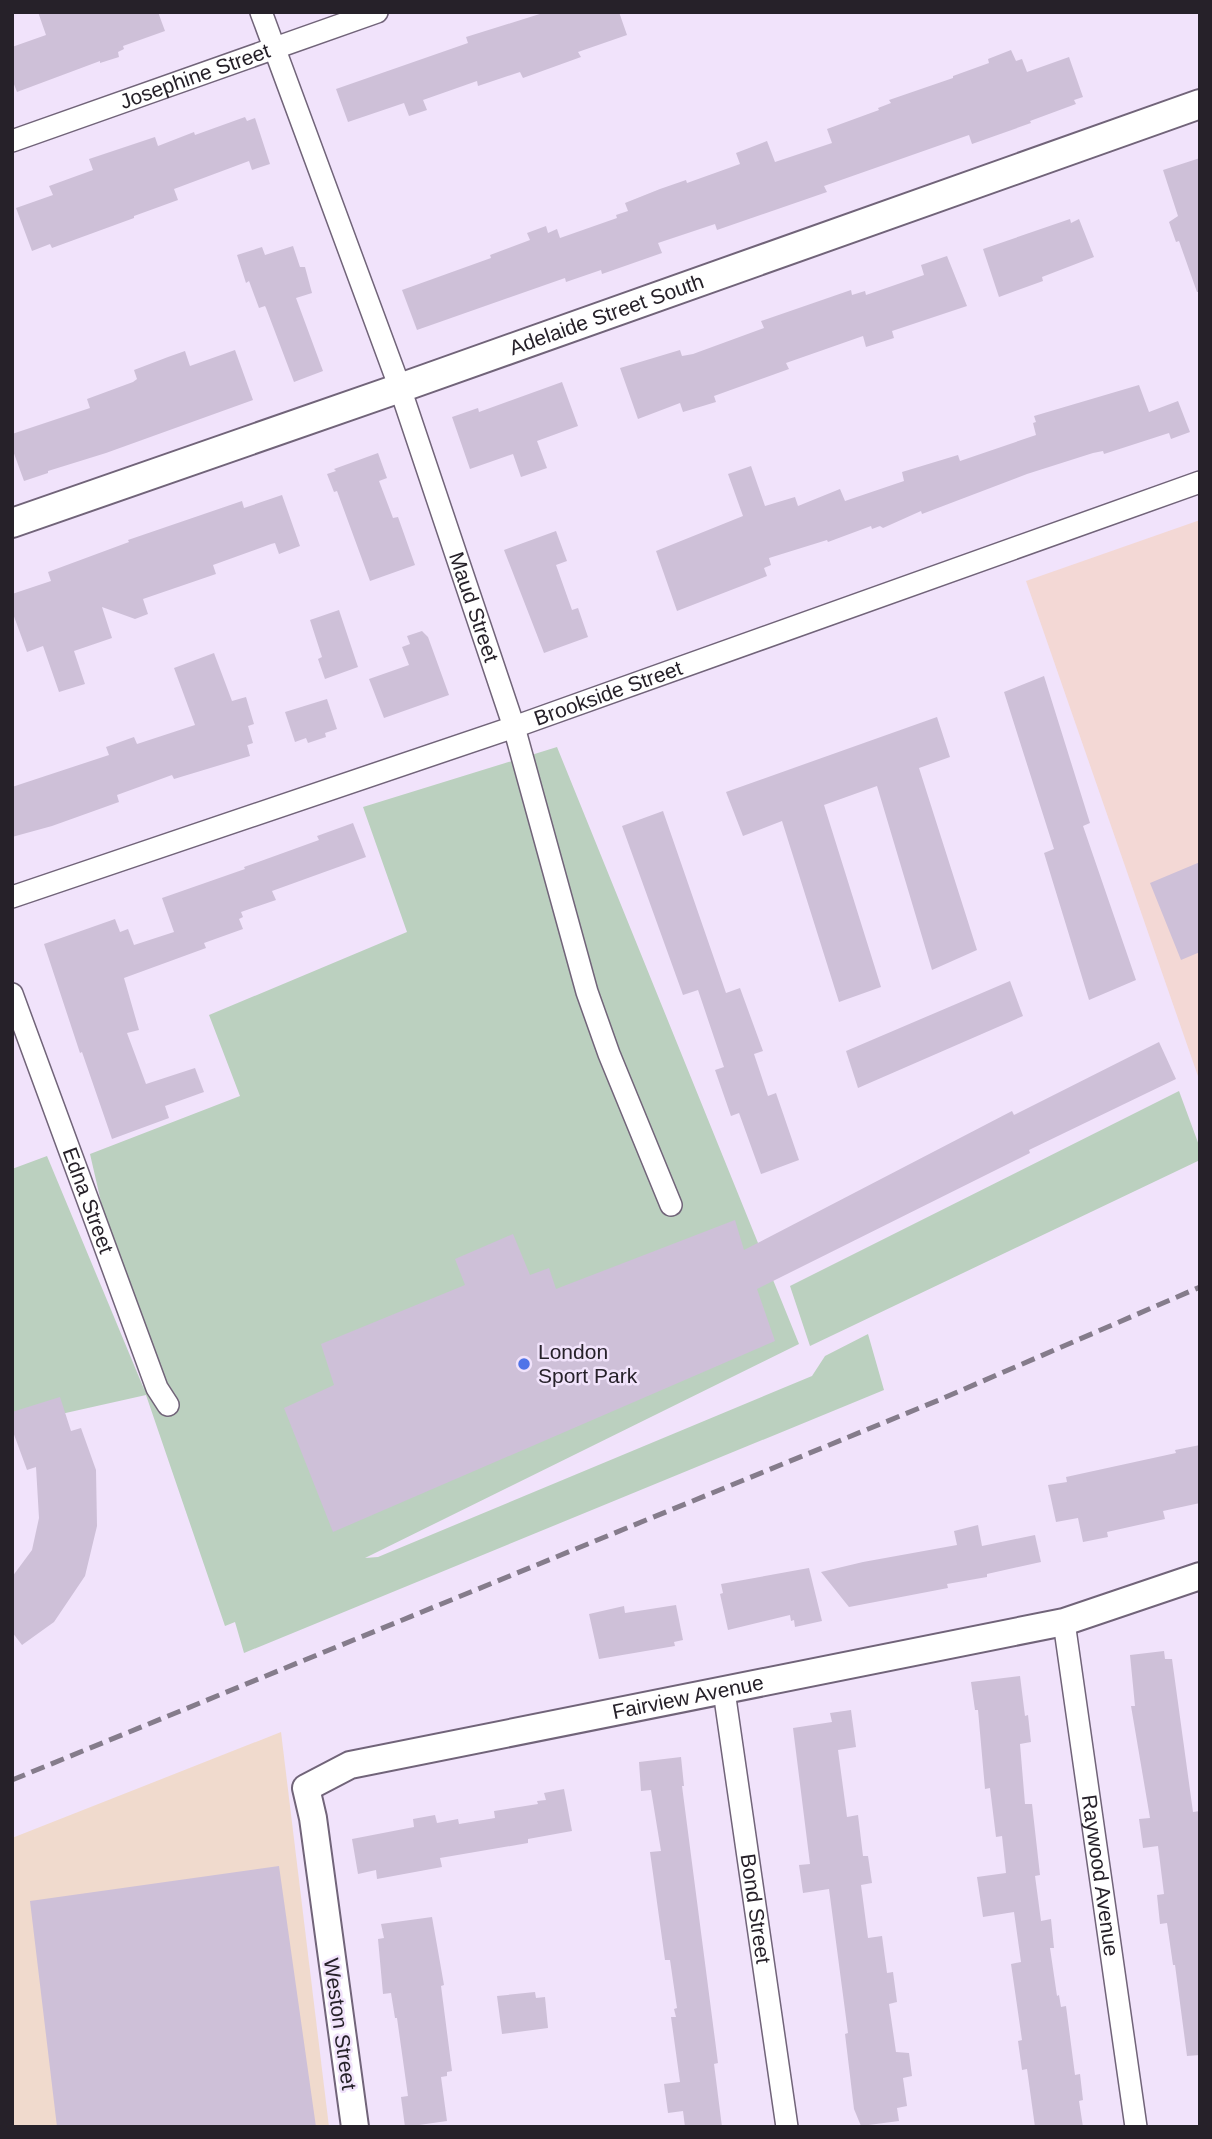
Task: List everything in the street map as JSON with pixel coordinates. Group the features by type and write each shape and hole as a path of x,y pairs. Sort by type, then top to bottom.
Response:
{"main road":[{"name":"Adelaide Street South","path":"12,523 1200,104"}],"street":[{"name":"Maud Street","path":"261,12 400,388 514,727 587,992 609,1054 671,1205"},
{"name":"Josephine Street","path":"12,141 377,12"},
{"name":"Brookside Street","path":"12,897 514,727 1200,482"},
{"name":"Edna Street","path":"12,994 157,1388 168,1405"},
{"name":"Fairview Avenue","path":"326,1921 313,1818 306,1788 350,1765 1064,1622 1200,1576"},
{"name":"Raywood Avenue","path":"1064,1622 1136,2127"},
{"name":"Bond Street","path":"724,1690 787,2127"},
{"name":"Weston Street","path":"326,1921 355,2127"}],"shaded area":[{"path":"1200,520 1200,1082 1026,581"},
{"path":"281,1732 329,2127 12,2127 12,1838"}],"green space":[{"path":"557,747 799,1344 365,1558 378,1557 812,1376 825,1356 868,1334 884,1390 244,1653 235,1622 225,1626 146,1395 12,1425 12,1169 47,1156 144,1389 90,1154 240,1096 209,1015 407,932 363,807"},
{"path":"1179,1091 1200,1148 1200,1160 810,1346 790,1286"}],"building":[{"path":"38,12 158,12 165,31 123,46 124,49 118,52 119,57 100,61 17,92 12,79 12,47 46,35"},
{"path":"546,12 619,12 627,35 578,52 581,57 523,78 520,72 478,86 477,81 423,100 427,110 409,116 404,103 348,122 336,89 468,43 466,37"},
{"path":"1011,50 1016,61 1022,59 1027,72 1069,57 1083,97 1074,100 1076,104 972,144 969,135 824,186 827,192 717,230 715,224 658,243 662,253 602,274 601,270 566,282 565,278 417,330 402,290 491,258 490,255 530,240 527,233 546,226 548,233 557,229 560,238 617,218 616,215 628,211 625,203 686,180 687,183 740,164 736,153 767,141 775,162 832,143 827,129 879,110 878,108 891,103 889,100 989,63 988,59"},
{"path":"245,117 247,121 255,118 270,164 252,170 249,161 174,189 178,200 52,248 50,244 32,251 16,208 53,195 49,186 93,170 89,159 155,137 158,146"},
{"path":"1200,158 1200,292 1197,292 1179,241 1176,242 1169,222 1178,216 1163,170"},
{"path":"1070,219 1071,223 1079,219 1094,257 1042,277 1043,281 999,297 983,249"},
{"path":"293,246 300,267 305,267 312,293 296,298 323,371 294,382 266,308 259,308 249,281 246,283 237,255 262,247 265,255"},
{"path":"947,256 967,306 892,331 894,338 866,347 863,336 786,363 789,369 714,396 716,402 683,412 680,403 638,419 620,368 680,350 682,356 693,354 764,328 761,321 851,290 852,295 865,291 866,295 924,275 921,265"},
{"path":"235,350 253,400 24,481 12,448 12,434 90,408 87,399 133,382 137,379 134,370 168,357 185,351 190,366"},
{"path":"562,382 578,426 537,441 547,468 521,477 513,454 470,469 452,417 478,408 479,412"},
{"path":"1139,385 1149,412 1178,401 1190,432 1171,439 1169,433 1104,454 1103,451 1093,453 1027,474 922,514 921,511 883,528 880,526 872,529 871,526 828,542 827,540 769,558 771,565 764,568 767,576 677,611 656,551 743,516 728,474 751,466 765,506 795,497 798,506 840,489 845,501 904,481 902,472 958,455 960,461 1036,435 1034,416"},
{"path":"378,453 387,478 379,481 393,518 398,517 415,565 370,581 337,491 334,492 327,474"},
{"path":"282,495 300,546 279,554 275,543 213,565 216,574 143,599 148,614 135,619 102,607 112,638 74,651 85,684 59,692 43,646 27,652 12,611 12,594 51,581 48,572 129,542 128,540 242,501 244,508"},
{"path":"556,531 567,561 556,565 572,610 578,608 588,637 544,653 504,550"},
{"path":"339,610 358,667 325,679 318,659 322,657 310,620"},
{"path":"422,631 428,637 449,695 384,718 369,679 409,665 402,647 410,644 407,636"},
{"path":"214,653 232,701 246,697 254,724 248,726 253,743 247,745 250,756 174,779 172,775 117,795 119,802 12,837 12,787 109,755 106,747 134,737 137,744 195,725 174,668"},
{"path":"1044,676 1090,823 1083,826 1136,980 1089,1000 1044,853 1054,849 1004,692"},
{"path":"327,699 337,729 325,733 326,737 308,743 306,738 295,742 285,712"},
{"path":"937,717 950,757 919,768 977,950 932,970 877,786 824,805 881,987 839,1002 782,821 743,836 726,792"},
{"path":"663,811 726,993 740,988 763,1051 754,1054 768,1096 776,1093 799,1160 761,1174 739,1113 731,1116 715,1070 724,1067 698,990 683,995 622,826"},
{"path":"353,823 366,857 272,891 276,900 241,912 243,917 239,919 243,929 204,943 206,948 124,978 139,1030 127,1033 146,1084 195,1068 204,1092 165,1106 169,1118 112,1139 44,944 115,919 120,932 128,929 134,945 174,932 162,898 319,840 317,836"},
{"path":"1200,862 1200,952 1181,960 1150,883"},
{"path":"1010,981 1023,1016 858,1088 846,1051"},
{"name":"London Sport Park","path":"1159,1042 1176,1079 1029,1150 1030,1153 757,1289 775,1341 333,1532 284,1408 334,1385 321,1344 465,1285 455,1259 513,1234 530,1275 549,1268 556,1289 735,1220 744,1250 1012,1111 1014,1115"},
{"path":"60,1397 71,1431 81,1428 96,1470 97,1526 85,1576 54,1622 22,1645 12,1632 12,1577 32,1550 39,1518 36,1467 27,1470 12,1429 12,1412"},
{"path":"1200,1445 1200,1503 1163,1511 1165,1519 1107,1532 1108,1537 1083,1542 1078,1518 1056,1522 1048,1485 1067,1482 1066,1477 1176,1453 1175,1450"},
{"path":"978,1525 982,1546 1035,1535 1041,1562 987,1574 987,1577 947,1584 948,1588 849,1607 821,1572 957,1545 954,1531"},
{"path":"809,1568 822,1621 795,1627 790,1615 728,1630 720,1594 723,1593 721,1584"},
{"path":"676,1605 683,1640 674,1642 675,1646 599,1659 589,1614 624,1606 625,1613"},
{"path":"1164,1651 1165,1659 1172,1659 1193,1812 1200,1811 1200,2055 1187,2056 1167,1923 1160,1924 1157,1895 1164,1894 1158,1846 1143,1848 1139,1819 1150,1818 1131,1706 1135,1706 1130,1655"},
{"path":"1020,1676 1031,1742 1020,1744 1025,1804 1032,1804 1040,1875 1035,1876 1041,1921 1051,1919 1054,1948 1050,1948 1057,1996 1059,1995 1061,2007 1066,2006 1075,2075 1080,2074 1083,2100 1079,2101 1083,2127 1035,2127 1027,2069 1022,2070 1018,2041 1022,2040 1011,1964 1021,1962 1014,1912 983,1917 977,1877 1006,1873 1002,1836 996,1837 990,1788 985,1789 978,1710 975,1710 971,1682"},
{"path":"851,1710 856,1747 838,1750 847,1817 858,1815 863,1856 868,1856 872,1883 861,1885 868,1938 882,1936 887,1973 893,1972 897,2002 889,2004 896,2052 909,2053 912,2076 903,2078 907,2106 897,2108 899,2121 861,2126 854,2109 845,2034 848,2033 829,1889 803,1893 799,1865 810,1864 793,1728 832,1722 830,1713"},
{"path":"681,1757 682,1786 718,2063 714,2064 722,2127 685,2127 683,2111 668,2113 664,2084 680,2082 671,2017 676,2017 674,2009 677,2008 670,1960 665,1960 650,1852 661,1851 651,1790 641,1791 639,1762"},
{"path":"564,1789 572,1831 528,1839 528,1843 440,1858 442,1867 377,1879 376,1870 358,1874 352,1839 414,1827 413,1819 435,1815 437,1823 458,1819 459,1824 495,1818 494,1811 538,1804 537,1801 546,1800 544,1793"},
{"path":"279,1866 316,2127 57,2127 30,1901"},
{"path":"432,1917 444,1985 441,1986 452,2071 441,2077 447,2121 405,2127 401,2097 408,2096 397,2018 391,1993 383,1994 378,1939 384,1938 381,1924"},
{"path":"535,1992 536,1998 545,1997 548,2028 502,2034 497,1996"}],"railway":[{"path":"12,1780 939,1400 1200,1287"}],"place":[{"name":"London Sport Park","path":"524,1364"}]}
